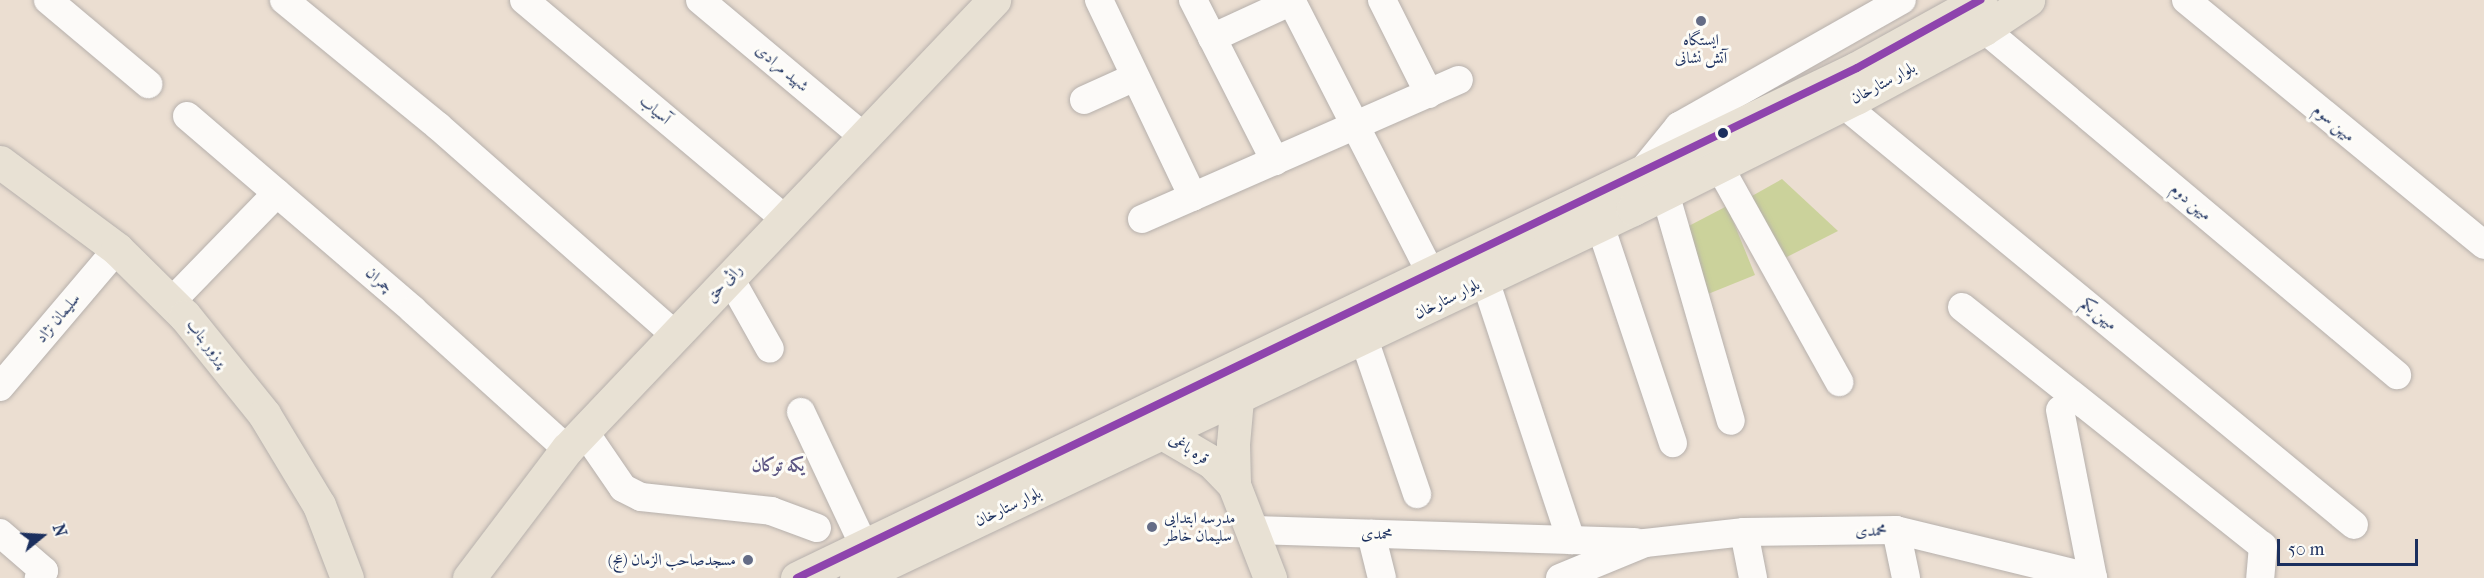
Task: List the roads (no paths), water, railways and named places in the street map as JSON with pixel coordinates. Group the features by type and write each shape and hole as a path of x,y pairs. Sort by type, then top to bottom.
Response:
{"main road":[{"name":"راثی حق","path":"469,578 576,440 674,334 994,0"},
{"name":"بلوار ستارخان","path":"1232,386 1364,339 1600,225 1665,193 1712,154 1857,68 1982,15 2028,0"},
{"name":"بلوار ستارخان","path":"797,578 864,546 1232,386 1431,273 1640,172 1712,154 1843,104 1982,15"},
{"name":"پرزور بناب","path":"0,162 117,249 185,315 264,414 319,506 347,578"},
{"name":"قره باغی","path":"1232,386 1234,485"},
{"name":"بلوار ستارخان","path":"856,578 1158,420"},
{"name":"قره باغی","path":"1158,420 1212,462 1234,485 1270,578"}],"street":[{"path":"48,0 148,84"},
{"path":"284,0 438,126 674,334"},
{"name":"آسیاب","path":"524,0 785,219"},
{"name":"شهید مرادی","path":"700,0 864,137"},
{"path":"1099,0 1193,197"},
{"path":"1193,0 1275,161"},
{"path":"1382,0 1429,94"},
{"path":"1640,172 1679,126 1902,0"},
{"name":"میهن سوم","path":"2186,0 2484,245"},
{"path":"1212,38 1292,1 1431,273"},
{"name":"میهن دوم","path":"1982,15 2397,375"},
{"path":"1084,100 1136,77"},
{"path":"1143,219 1460,80"},
{"name":"میهن یکم","path":"1843,104 2354,525"},
{"name":"چمران","path":"188,116 413,310 576,440 623,488 641,497 771,511 817,528"},
{"path":"1712,154 1839,382"},
{"path":"171,302 277,193"},
{"path":"1665,193 1731,421"},
{"path":"1600,225 1673,443"},
{"name":"سلیمان نژاد","path":"6,369 117,249"},
{"path":"730,278 770,349"},
{"path":"1485,280 1571,540"},
{"path":"1962,307 2264,546 2260,578"},
{"path":"1364,339 1417,494"},
{"path":"2060,410 2093,578"},
{"path":"801,412 864,546"},
{"name":"محمدی","path":"1253,530 1645,543 1744,532 1896,530 2045,572 2093,578"},
{"path":"1896,530 1906,578"},
{"path":"1744,532 1753,578"},
{"path":"1371,534 1382,578"},
{"path":"6,539 44,571 39,578"},
{"name":"محمدی","path":"1560,578 1645,543"}],"place":[{"name":"ایستگاه آتش نشانی","path":"1701,21"},
{"name":"مدرسه ابتدایی سلیمان خاطر","path":"1152,527"},
{"name":"مسجدصاحب الزمان (عج)","path":"748,560"}],"district":[{"name":"یکه توکان","path":"778,466"}]}
